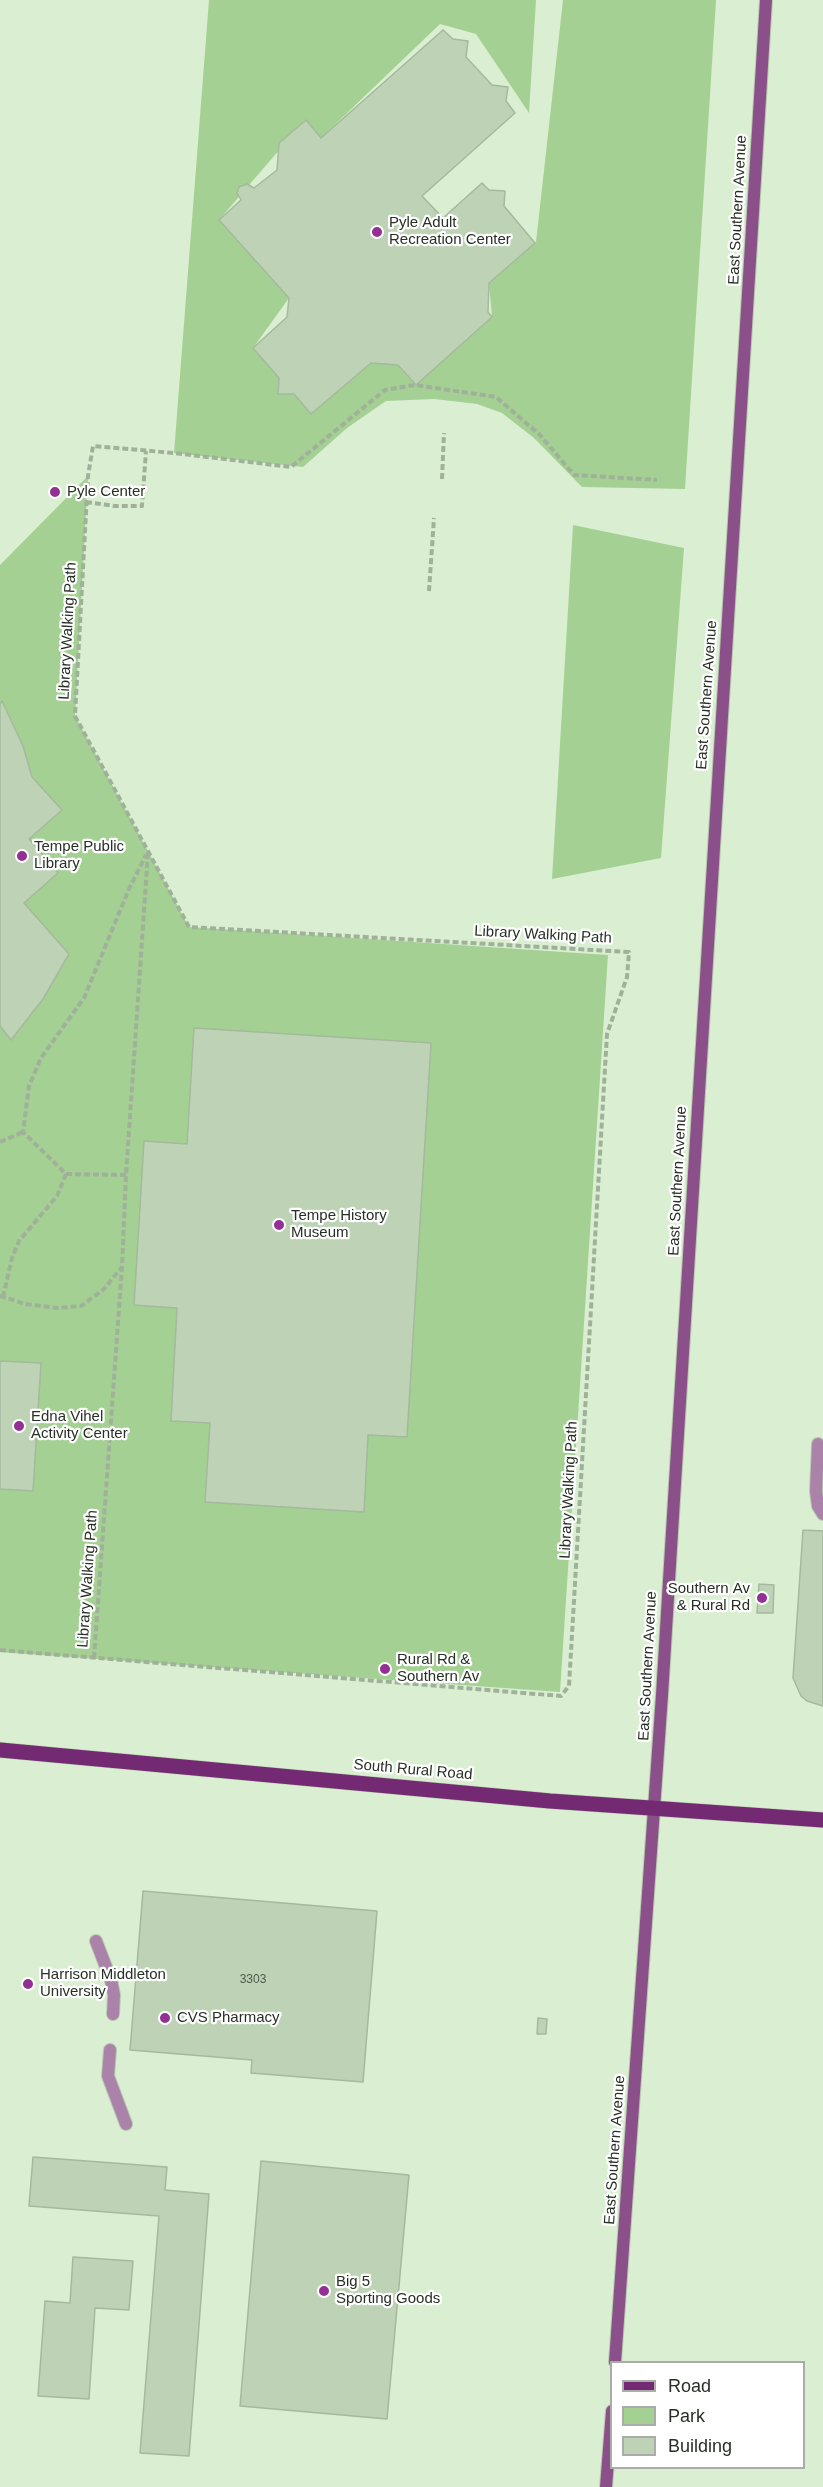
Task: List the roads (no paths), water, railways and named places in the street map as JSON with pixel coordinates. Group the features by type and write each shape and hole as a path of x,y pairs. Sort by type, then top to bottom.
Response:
{"main road":[{"name":"East Southern Avenue","path":"615,2361 655,1808 766,0"},
{"name":"South Rural Road","path":"0,1750 514,1798 823,1820"},
{"path":"606,2487 610,2436"}],"lane":[{"path":"818,1443 816,1491 818,1506 823,1514"},
{"path":"96,1941 111,1980 114,1995 113,2014"},
{"path":"110,2050 108,2076 126,2124"}],"place":[{"name":"Pyle Adult Recreation Center","path":"377,232"},
{"name":"Pyle Center","path":"55,492"},
{"name":"Tempe Public Library","path":"22,856"},
{"name":"Tempe History Museum","path":"279,1225"},
{"name":"Edna Vihel Activity Center","path":"19,1426"},
{"name":"Southern Av & Rural Rd","path":"762,1598"},
{"name":"Rural Rd & Southern Av","path":"385,1669"},
{"name":"Harrison Middleton University","path":"28,1984"},
{"name":"CVS Pharmacy","path":"165,2018"},
{"name":"Big 5 Sporting Goods","path":"324,2291"}]}
